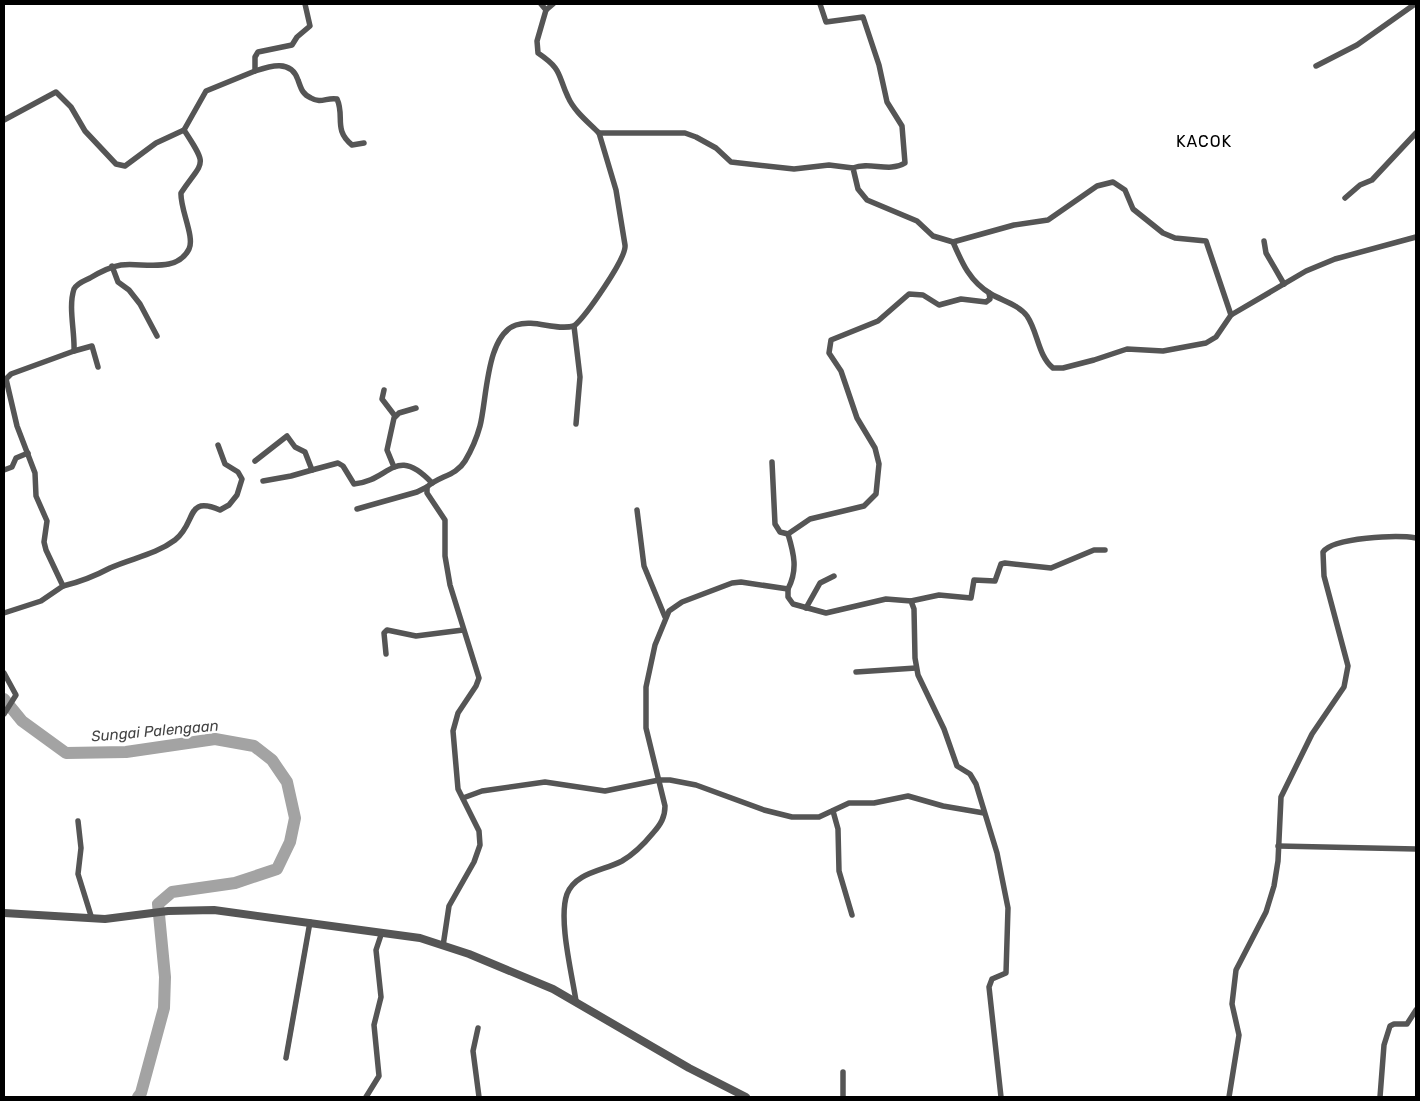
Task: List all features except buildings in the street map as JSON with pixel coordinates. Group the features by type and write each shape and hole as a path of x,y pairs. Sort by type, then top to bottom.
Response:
{"street":[{"path":"255,71 255,57 258,52 289,47 297,37 308,30 310,20 305,4"},
{"path":"541,4 546,10"},
{"path":"357,509 417,492 459,468 469,452 480,426 494,352 500,338 516,325 534,324 563,328 574,326 620,264 626,250 616,190 598,133 575,109 568,98 558,69 538,53 537,40 546,10 553,4"},
{"path":"598,133 685,133 696,136 716,148 731,162 794,169 829,165 853,168 865,164 894,167 905,163 902,126 887,102 879,65 864,17 826,22 820,4"},
{"path":"1316,66 1357,45 1415,4"},
{"path":"4,120 56,92 71,107 85,131 119,166 131,162 156,143 184,130 206,91 255,71 271,66 284,66 294,74 300,89 311,99 324,102 337,99 340,128 344,135 352,145 364,143"},
{"path":"74,351 73,305 75,287 112,266 132,264 162,266 180,258 189,249 191,242 181,195 196,175 200,160 197,150 184,130"},
{"path":"1346,198 1360,186 1372,180 1416,133"},
{"path":"853,168 858,189 867,200 916,220 933,236 953,242 1014,225 1048,220 1097,186 1113,182 1125,190 1133,209 1163,234 1175,238 1206,241 1231,315"},
{"path":"953,242 967,273 989,293 1024,313 1031,324 1047,362 1057,369 1127,349 1163,352 1206,343 1216,337 1231,315 1322,263 1416,237"},
{"path":"1264,241 1266,254 1284,284"},
{"path":"112,266 118,282 129,290 140,304 157,336"},
{"path":"772,462 775,524 780,532 788,534 810,519 864,506 876,494 879,464 875,448 857,418 841,371 829,353 831,340 878,321 909,294 923,295 935,304 943,305 961,299 986,302 990,299 989,293"},
{"path":"574,326 580,378 576,424"},
{"path":"64,586 46,550 44,542 47,521 36,496 36,479 13,412 6,379 11,374 92,346 98,367"},
{"path":"384,390 382,399 395,416"},
{"path":"395,416 416,408"},
{"path":"394,467 387,450 395,416"},
{"path":"255,461 287,436 295,447 305,452 312,470"},
{"path":"4,613 42,601 64,586 140,559 173,542 185,530 195,509 200,504 206,504 220,510 229,505 240,490 242,478 238,472 225,464 218,445"},
{"path":"4,470 12,467 16,458 28,453"},
{"path":"263,481 286,478 338,463 356,484 394,467 413,467 430,485"},
{"path":"430,485 427,493 444,520 446,564 463,630 478,669 479,678 454,722 457,780 463,798 479,831 480,845 474,862 449,906 443,946"},
{"path":"636,510 644,566 665,617"},
{"path":"788,534 795,566 794,577 788,589 791,602 806,608 833,613 877,600 900,599 911,601 939,595 971,598 974,580 996,581 1001,564 1051,568 1094,550 1105,550"},
{"path":"1229,1097 1239,1036 1232,1004 1236,970 1266,912 1274,886 1279,808 1285,784 1312,734 1341,692 1348,674 1346,658 1322,569 1324,549 1340,542 1354,540 1416,538"},
{"path":"806,608 820,583 834,576"},
{"path":"576,1001 566,935 567,895 580,878 621,861 644,844 659,827 665,811 646,728 646,687 652,655 665,617 676,604 732,583 742,582 788,589"},
{"path":"911,601 914,609 916,668 944,730 957,766 972,776 997,854 1008,913 1006,973 992,979 990,987 1001,1097"},
{"path":"386,654 384,633 387,630 416,636 463,630"},
{"path":"856,672 916,668"},
{"path":"4,673 16,692 14,702 4,714"},
{"path":"463,798 482,791 545,782 605,791 659,780 696,785 779,815 806,818 833,812 849,803 874,803 908,796 943,806 984,813"},
{"path":"833,812 838,829 839,871 852,915"},
{"path":"78,822 80,848 78,874 92,919"},
{"path":"1278,846 1416,849"},
{"path":"4,913 92,919 168,911 230,911 409,936 501,966 576,1001 681,1063 746,1097"},
{"path":"286,1058 310,922"},
{"path":"366,1097 379,1078 374,1025 380,997 376,950 382,932"},
{"path":"1380,1097 1384,1045 1390,1026 1408,1023 1416,1010"},
{"path":"478,1028 474,1051 479,1097"},
{"path":"843,1072 843,1097"}],"waterway":[{"name":"Sungai Palengaan","path":"4,699 22,721 66,753 126,752 215,739 254,746 272,760 287,782 295,818 290,842 277,869 235,883 172,892 158,904 165,977 164,1008 141,1093 138,1097"}],"district":[{"name":"KACOK","path":"1204,141"}]}
